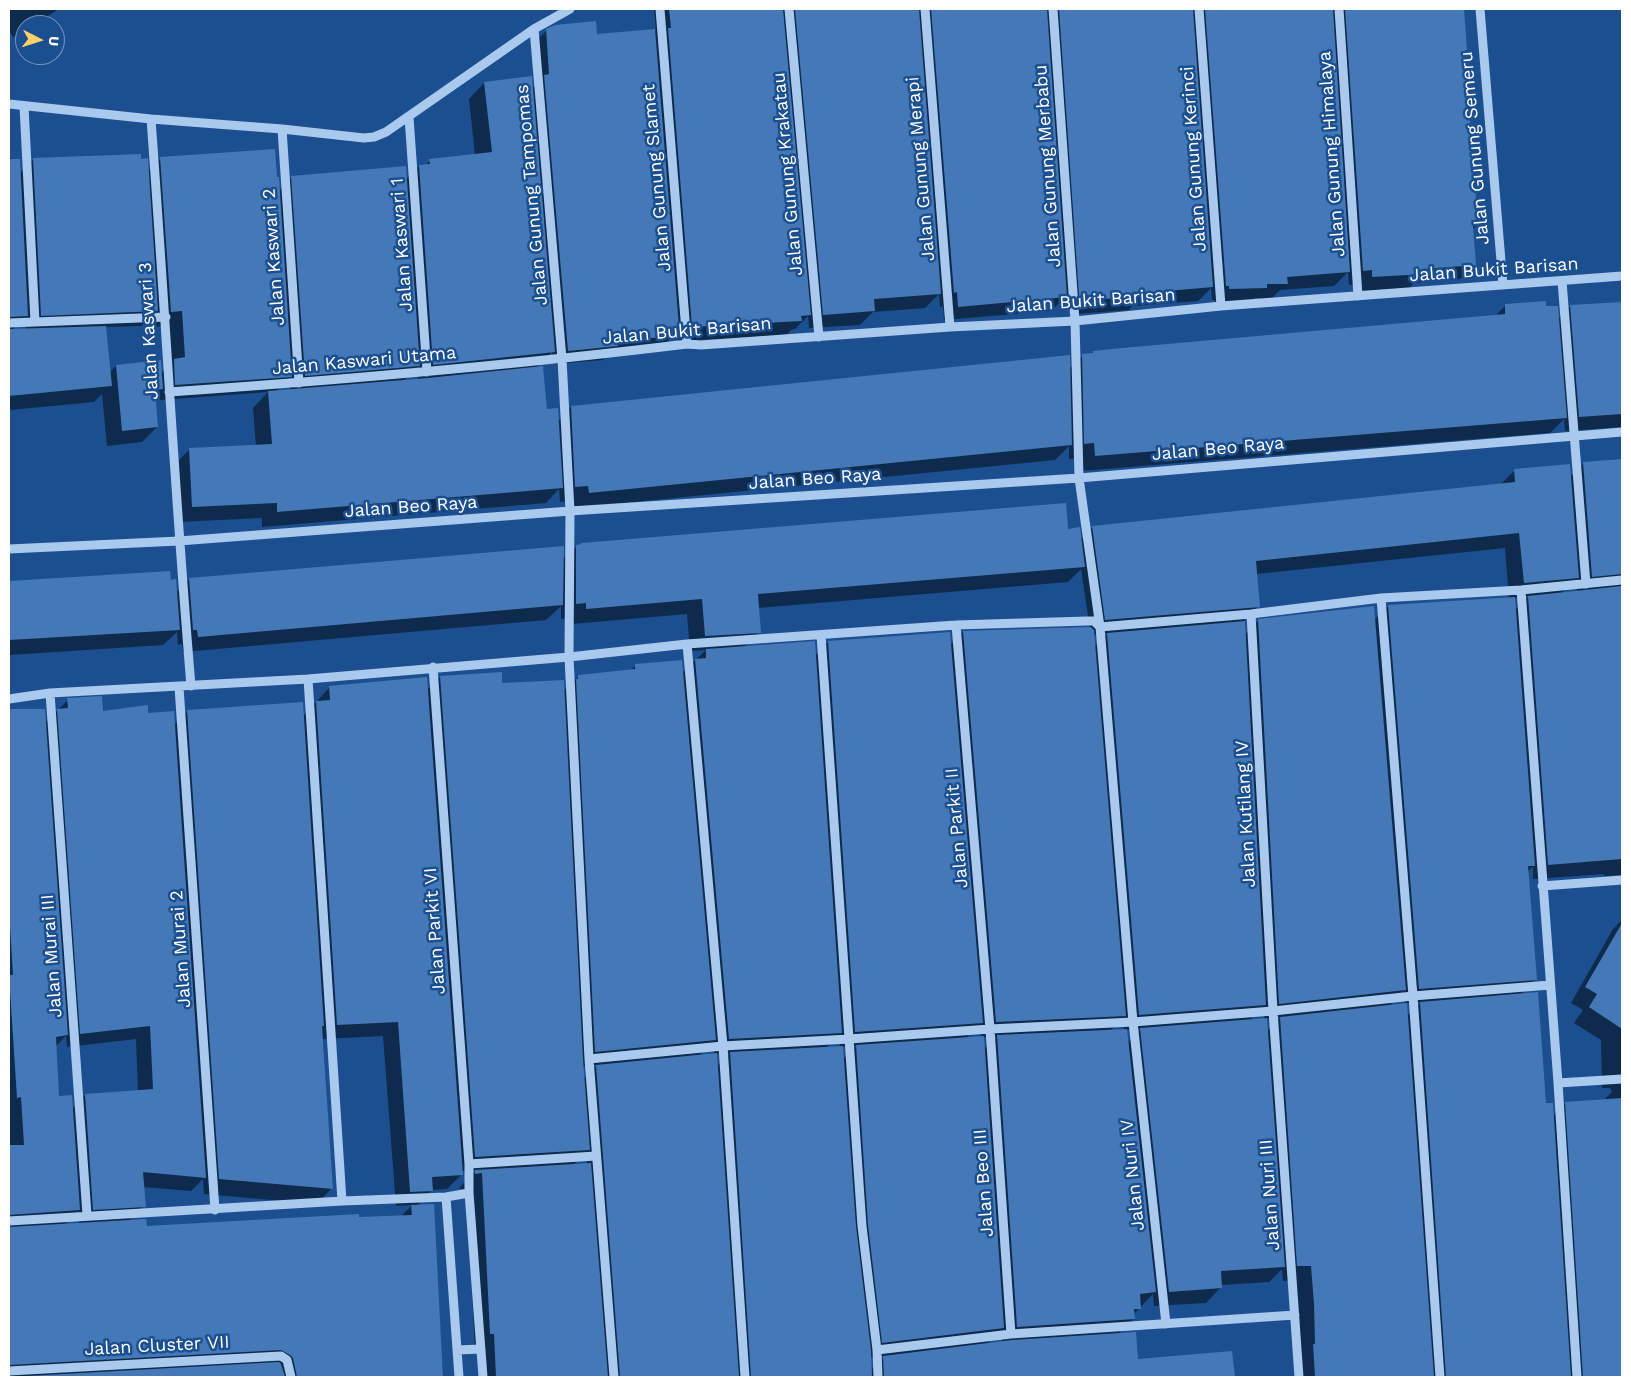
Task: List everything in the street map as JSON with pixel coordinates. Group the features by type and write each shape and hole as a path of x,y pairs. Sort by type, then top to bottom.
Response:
{"street":[{"path":"9,104 152,119 282,129 364,138 374,137 409,117 534,29 570,9"},
{"name":"Jalan Gunung Slamet","path":"660,9 687,344"},
{"name":"Jalan Gunung Krakatau","path":"789,9 819,336"},
{"name":"Jalan Gunung Merapi","path":"925,9 950,327"},
{"name":"Jalan Gunung Merbabu","path":"1053,9 1075,321 1079,478 1100,627"},
{"name":"Jalan Gunung Kerinci","path":"1199,9 1221,306"},
{"name":"Jalan Gunung Himalaya","path":"1339,9 1358,296"},
{"name":"Jalan Gunung Semeru","path":"1480,9 1503,285"},
{"name":"Jalan Gunung Tampomas","path":"534,29 562,359 570,511 569,656 589,1059 614,1377"},
{"path":"24,106 35,322"},
{"name":"Jalan Kaswari 1","path":"409,117 427,372"},
{"name":"Jalan Kaswari 3","path":"152,119 179,541 191,686"},
{"name":"Jalan Kaswari 2","path":"282,129 300,383"},
{"name":"Jalan Bukit Barisan","path":"562,359 687,344 701,345 950,327 1075,321 1221,306 1622,276"},
{"path":"1562,281 1586,584"},
{"path":"9,324 166,317"},
{"name":"Jalan Kaswari Utama","path":"169,392 300,383 562,359"},
{"name":"Jalan Beo Raya","path":"9,549 179,541 570,511 1079,478 1622,432"},
{"path":"9,699 50,693 308,679 687,644 956,625 1094,621 1100,627 1251,614 1382,598 1521,590 1622,580"},
{"path":"1521,590 1558,1083 1577,1377"},
{"path":"1382,598 1414,996 1440,1377"},
{"name":"Jalan Kutilang IV","path":"1251,614 1273,1011"},
{"name":"Jalan Parkit II","path":"956,625 990,1029"},
{"name":"Jalan Nuri IV","path":"1100,627 1133,1022 1166,1324"},
{"path":"821,635 862,1226 878,1377"},
{"path":"687,644 723,1046 745,1377"},
{"name":"Jalan Parkit VI","path":"433,667 469,1164 468,1193 483,1377"},
{"path":"308,679 342,1201"},
{"name":"Jalan Murai 2","path":"179,687 215,1210"},
{"name":"Jalan Murai III","path":"50,693 88,1215"},
{"path":"1542,886 1622,880"},
{"path":"589,1059 723,1046 1133,1022 1273,1011 1550,984"},
{"name":"Jalan Nuri III","path":"1273,1011 1298,1377"},
{"name":"Jalan Beo III","path":"990,1029 1011,1334"},
{"path":"1558,1083 1622,1078"},
{"path":"469,1164 596,1156"},
{"path":"9,1221 342,1201 446,1197 468,1193"},
{"path":"446,1197 459,1377"},
{"path":"876,1350 1011,1334 1295,1315"},
{"path":"457,1350 480,1349"},
{"name":"Jalan Cluster VII","path":"9,1371 281,1356 288,1360 291,1377"}],"building":[{"path":"669,9 783,9 811,315 801,316 802,321 692,327 668,28 671,28"},
{"path":"795,9 919,9 941,294 874,299 875,311 823,315"},
{"path":"931,9 1047,9 1067,297 958,307 957,292 954,293"},
{"path":"1059,9 1193,9 1213,287 1144,293 1144,296 1090,300 1090,295 1079,296"},
{"path":"1205,9 1333,9 1350,272 1287,277 1288,284 1267,284 1267,288 1229,289 1229,286 1226,286"},
{"path":"1345,9 1464,9 1467,50 1465,50 1478,226 1473,226 1476,265 1424,269 1425,274 1372,277 1372,270 1363,271"},
{"path":"596,21 597,34 655,29 679,327 674,328 675,336 618,341 618,346 568,351 544,75 549,74 546,29 555,25"},
{"path":"532,76 555,352 433,365 419,165 430,164 429,159 492,152 484,82"},
{"path":"275,149 277,177 279,177 292,377 175,385 174,359 185,357 182,311 171,312 160,157"},
{"path":"141,154 141,159 148,158 158,311 41,316 33,158"},
{"path":"9,159 20,159 28,316 9,317"},
{"path":"406,166 420,366 305,376 291,176"},
{"path":"1546,301 1546,306 1558,306 1567,418 1095,456 1094,443 1084,444 1082,354 1122,348 1505,314 1505,304"},
{"path":"1622,302 1622,414 1579,417 1570,305"},
{"path":"106,326 112,386 9,396 9,329"},
{"path":"1070,355 1072,445 589,493 588,486 575,487 571,406"},
{"path":"161,360 163,389 155,390 158,427 122,431 116,365"},
{"path":"543,366 547,409 558,408 563,488 277,512 277,503 192,507 189,448 272,444 268,391 428,378"},
{"path":"1622,459 1622,574 1592,577 1583,462"},
{"path":"1570,464 1579,578 1524,583 1519,533 1256,561 1260,607 1105,620 1092,526 1515,482 1514,469"},
{"path":"1066,503 1068,529 1080,527 1085,567 758,594 761,633 705,636 702,599 586,609 586,603 576,604 576,545 581,543"},
{"path":"564,546 563,605 198,637 197,630 193,630 189,578"},
{"path":"170,571 171,580 176,579 180,630 9,640 9,581"},
{"path":"1622,586 1622,859 1548,865 1528,596"},
{"path":"1515,597 1535,866 1528,866 1537,980 1419,989 1388,605"},
{"path":"1374,606 1406,990 1279,1004 1258,619"},
{"path":"1245,621 1266,1005 1139,1015 1107,633"},
{"path":"1091,627 1094,630 1126,1016 996,1022 963,631"},
{"path":"950,632 983,1023 855,1032 828,641"},
{"path":"815,641 842,1033 729,1039 695,659 706,658 706,649"},
{"path":"682,660 716,1040 595,1052 576,679 578,679 578,675 635,669 635,664"},
{"path":"502,672 502,683 564,680 583,1059 590,1150 475,1157 440,676"},
{"path":"427,677 463,1175 432,1177 433,1191 410,1192 398,1022 337,1025 316,701 330,700 329,686"},
{"path":"102,696 103,711 148,705 148,713 174,711 206,1178 143,1172 146,1207 93,1210 85,1094 153,1089 150,1026 80,1034 57,709 68,708 67,698"},
{"path":"303,702 333,1189 219,1179 187,710"},
{"path":"9,709 45,709 68,1035 56,1037 59,1096 72,1095 80,1210 9,1215 9,1145 24,1145 21,1097 17,1098 9,975 13,975 9,910"},
{"path":"1622,923 1622,1029 1589,1007 1597,994 1585,987"},
{"path":"1538,992 1546,1103 1553,1103 1571,1377 1446,1377 1420,1002"},
{"path":"1407,1003 1434,1377 1315,1377 1313,1344 1315,1344 1314,1304 1311,1266 1297,1266 1280,1017"},
{"path":"1267,1018 1285,1267 1221,1271 1222,1288 1169,1292 1140,1028"},
{"path":"1127,1029 1156,1292 1140,1294 1141,1309 1134,1309 1135,1319 1017,1327 997,1035"},
{"path":"984,1036 1004,1328 882,1343 868,1225 856,1045"},
{"path":"843,1046 856,1226 871,1350 872,1377 751,1377 730,1052"},
{"path":"717,1053 739,1377 620,1377 596,1065"},
{"path":"1622,1098 1622,1377 1583,1377 1565,1102"},
{"path":"591,1163 608,1377 496,1377 494,1334 490,1334 482,1173 475,1174 475,1170"},
{"path":"434,1204 443,1377 297,1377 293,1358 281,1350 9,1365 9,1227 146,1219 147,1226 359,1214 359,1217 412,1215 411,1205"},
{"path":"1136,1332 1138,1359 1232,1351 1235,1377 884,1377 883,1356 1012,1340"},
{"path":"279,1362 285,1377 9,1377"}]}
